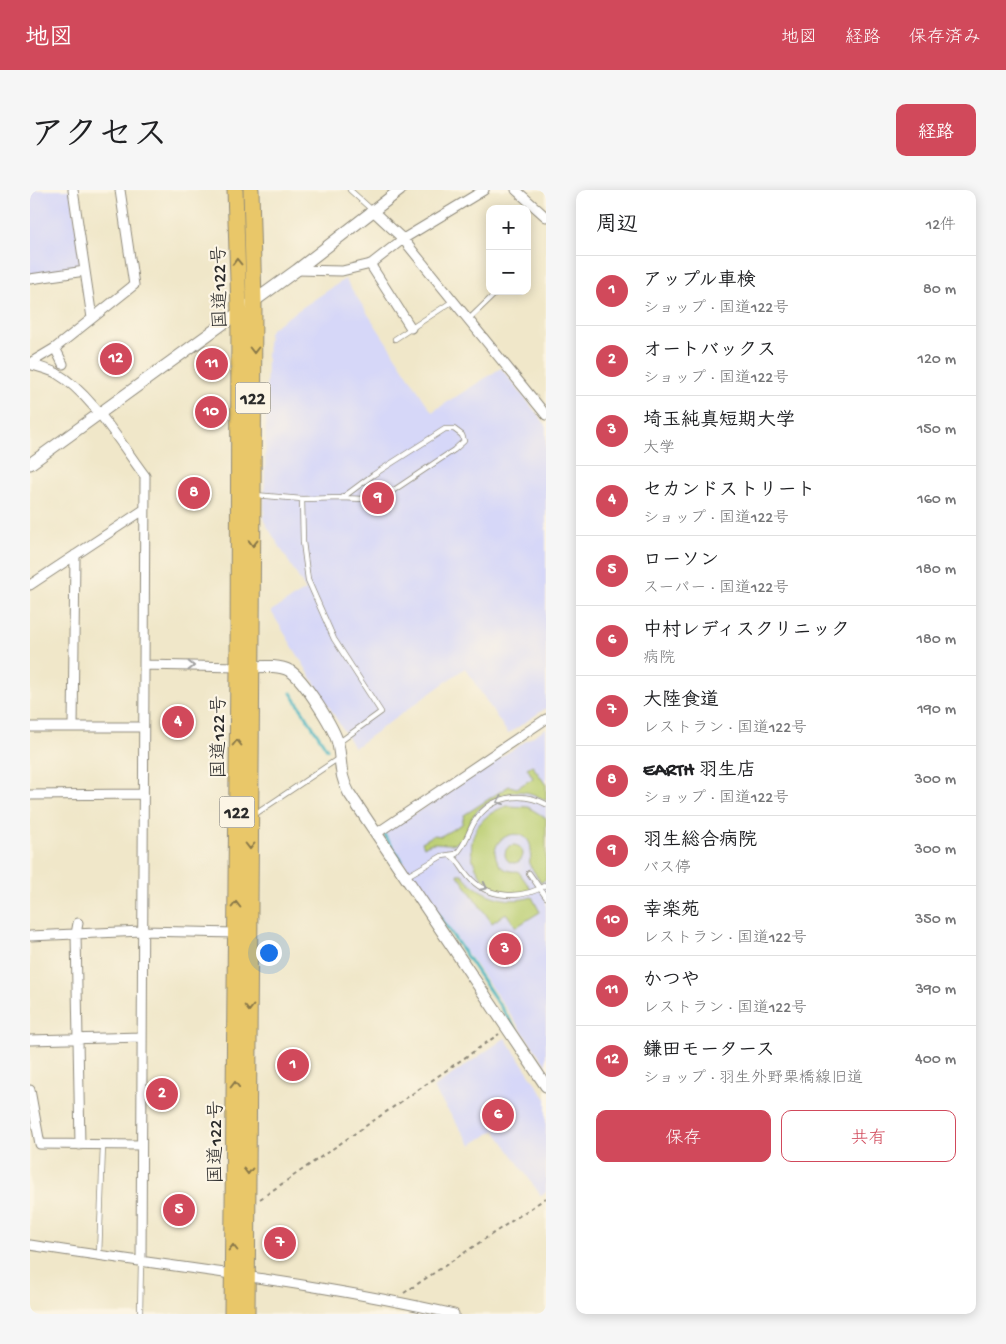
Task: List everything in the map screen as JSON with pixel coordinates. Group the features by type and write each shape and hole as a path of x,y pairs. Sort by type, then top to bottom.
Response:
{"highway":[{"name":"国道122号","path":"232,1314 240,1275 250,817 235,190"},
{"name":"国道122号","path":"247,1314 240,1275 236,933 253,495 254,302 251,190"}],"street":[{"path":"73,190 92,318"},
{"path":"30,364 55,348 134,285 120,190"},
{"path":"30,464 254,302 400,190"},
{"path":"297,270 342,271 370,264 403,239 484,190"},
{"path":"516,190 546,217"},
{"path":"373,211 403,239 546,415"},
{"path":"370,264 411,328"},
{"path":"30,279 85,271"},
{"path":"55,348 63,364"},
{"path":"30,364 55,373 76,388 99,414 145,476 141,1262"},
{"path":"30,585 145,509"},
{"path":"73,727 75,555"},
{"path":"144,665 282,668 291,671 301,681 328,722 338,742 343,783 546,1086"},
{"path":"377,833 546,719"},
{"path":"30,727 143,727"},
{"path":"30,795 143,794"},
{"path":"78,923 76,934 80,1145"},
{"path":"30,936 142,931 236,933"},
{"path":"30,1040 142,1037"},
{"path":"30,1090 40,1144 141,1145"},
{"path":"30,1245 240,1275 392,1301 454,1314"}],"lane":[{"path":"350,190 373,211"},
{"path":"468,320 494,295"},
{"path":"395,338 453,301"},
{"path":"253,495 302,499 363,499 388,494 454,450 464,441 462,435 454,429 445,429 373,475 342,498"},
{"path":"302,499 303,542 308,580 334,639 381,712 338,742"},
{"path":"250,817 339,758"},
{"path":"406,877 442,856 456,854 474,822 482,811 490,805 511,797 526,796 546,804"},
{"path":"449,855 457,859 467,875 475,883 494,892 514,896 524,895 546,885"},
{"path":"529,873 546,897"},
{"path":"99,1256 103,1145"},
{"path":"140,1314 141,1262"}],"path":[{"path":"260,1199 508,1028"},
{"path":"392,1301 546,1198"}],"shaded area":[{"path":"30,190 71,190 82,268 30,275"},
{"path":"345,279 432,412 501,368 546,425 546,708 508,734 465,668 354,748 271,611 306,590 264,521 269,332 273,327"},
{"path":"546,728 546,1065 383,834"},
{"path":"505,1038 546,1099 546,1192 541,1196 495,1130 471,1145 433,1088"}],"green space":[{"path":"532,765 546,785 546,801 536,795 524,792 503,795 477,811 463,837 458,842 454,844 432,843 424,847 422,842 434,835 441,836 462,824 464,815 509,786 517,788 533,778 527,768"},
{"path":"507,806 528,807 546,818 546,879 541,883 529,864 531,849 528,840 521,835 513,834 504,837 498,843 495,852 498,862 507,870 518,871 531,889 512,893 496,889 483,878 474,864 471,848 475,831 487,817"},
{"path":"514,845 520,848 523,854 520,860 514,863 508,860 505,854 508,848"},
{"path":"457,874 462,874 476,888 493,896 512,900 532,897 540,912 516,927 506,913 492,923"}],"waterway":[{"path":"73,378 84,387 95,401"},
{"path":"291,693 327,749"},
{"path":"383,833 402,861"},
{"path":"420,887 546,1074"}],"place":[{"name":"鎌田モータース","path":"116,359"},
{"name":"かつや","path":"212,364"},
{"name":"幸楽苑","path":"211,412"},
{"name":"EARTH 羽生店","path":"194,493"},
{"name":"羽生総合病院","path":"378,498"},
{"name":"セカンドストリート","path":"178,722"},
{"name":"埼玉純真短期大学","path":"505,949"},
{"name":"アップル車検","path":"293,1065"},
{"name":"オートバックス","path":"162,1094"},
{"name":"中村レディスクリニック","path":"498,1115"},
{"name":"ローソン","path":"179,1210"},
{"name":"大陸食道","path":"280,1243"}]}
